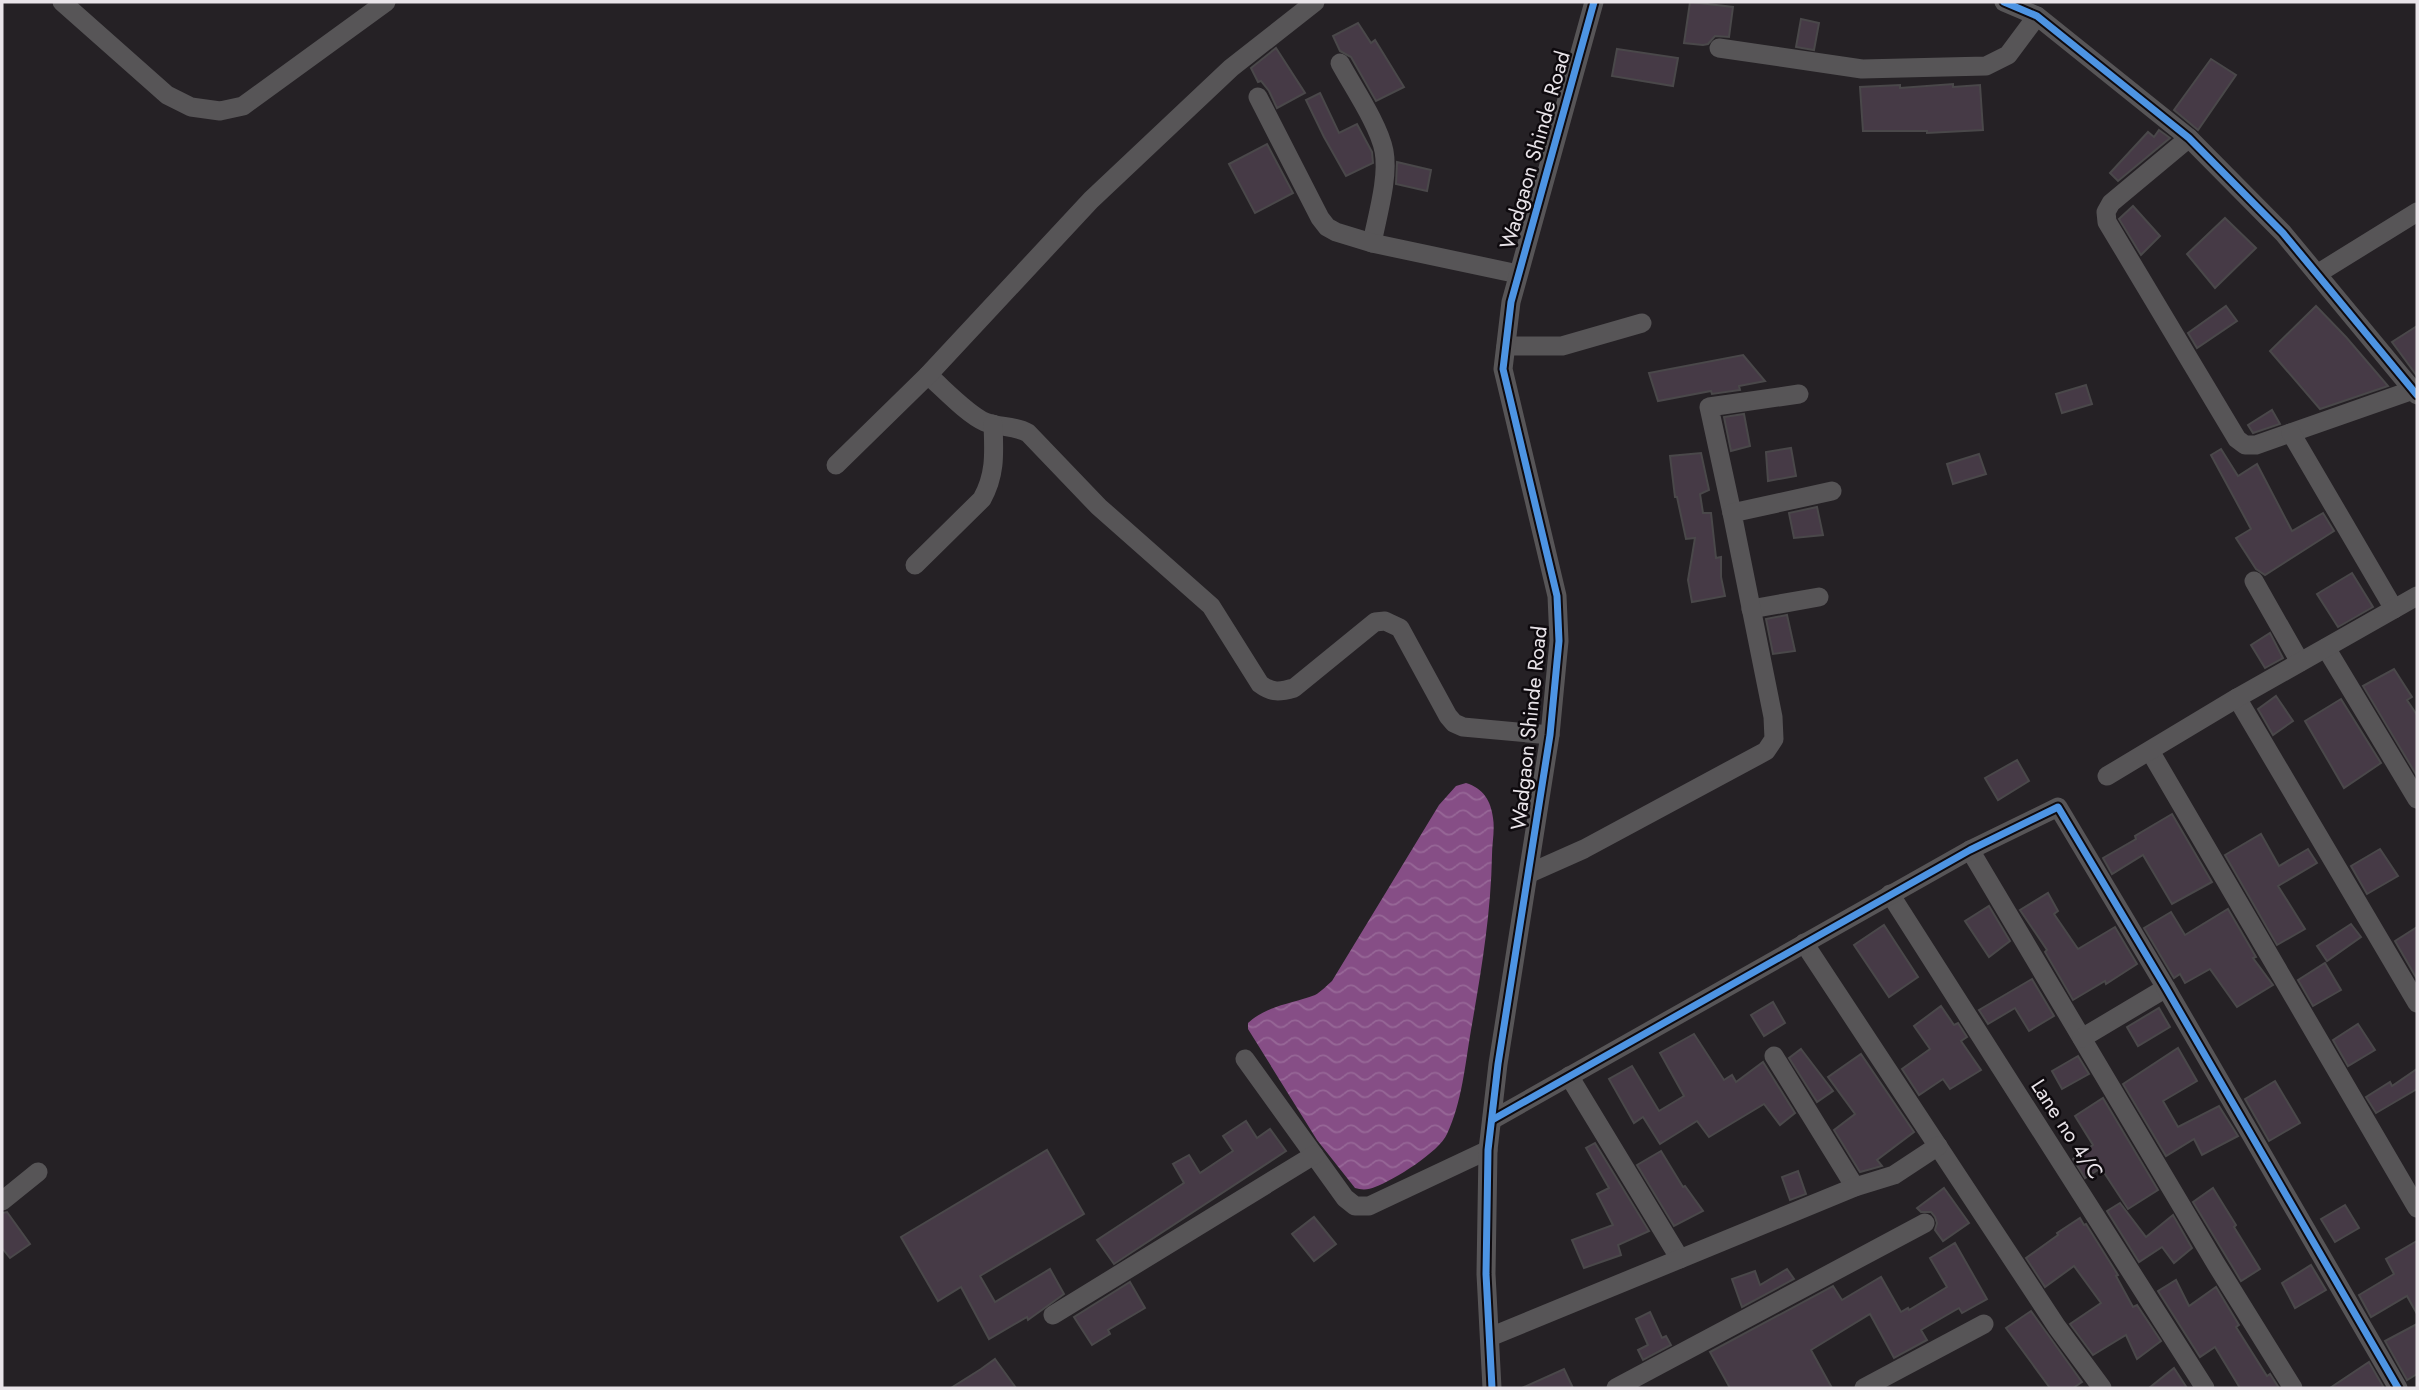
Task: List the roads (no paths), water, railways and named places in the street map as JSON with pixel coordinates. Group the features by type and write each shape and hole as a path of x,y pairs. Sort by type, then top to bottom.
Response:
{"street":[{"path":"62,2 167,96 191,107 219,111 243,106 386,2"},
{"path":"836,465 928,375 1091,200 1231,68 1315,2"},
{"name":"Wadgaon Shinde Road","path":"1492,1388 1486,1274 1488,1150 1498,1064 1550,735 1559,641 1557,596 1503,369 1511,302 1594,2"},
{"path":"2004,2 2037,16 2189,138 2283,233 2415,392 2256,445 2245,445 2237,439 2107,222 2106,212 2111,203 2189,138"},
{"path":"1719,48 1862,69 1986,66 2008,55 2037,16"},
{"path":"1340,63 1380,139 1384,153 1384,175 1372,243"},
{"path":"1258,97 1327,227 1372,243 1518,274"},
{"path":"2317,274 2417,212"},
{"path":"1506,346 1562,346 1642,323"},
{"path":"928,375 981,420 993,425 1017,427 1028,433 1099,506 1201,596 1219,618 1260,684 1269,691 1282,692 1294,688 1361,632 1375,622 1385,621 1400,628 1454,723 1463,727 1550,735"},
{"path":"1530,873 1584,849 1766,751 1774,739 1773,718 1709,407 1798,394"},
{"path":"915,565 982,499 994,469 993,425"},
{"path":"2291,433 2394,609"},
{"path":"1732,513 1832,491"},
{"path":"2254,581 2301,662"},
{"path":"2107,776 2237,698 2417,596"},
{"path":"1751,609 1819,597"},
{"path":"2326,648 2417,799"},
{"path":"2237,698 2417,1003"},
{"path":"2150,751 2417,1208"},
{"path":"1492,1120 1890,894 1970,850 2058,807 2398,1388"},
{"path":"1970,850 2293,1388"},
{"name":"Lane no 4/C","path":"1890,894 2205,1388"},
{"path":"1804,943 2057,1326 2102,1388"},
{"path":"2082,1038 2166,988"},
{"path":"1774,1056 1855,1187"},
{"path":"1245,1059 1345,1198 1354,1206 1369,1206 1488,1150"},
{"path":"1569,1076 1680,1259"},
{"path":"1490,1337 1855,1187 1894,1175 1938,1146"},
{"path":"1053,1315 1314,1155"},
{"path":"2,1201 38,1172"},
{"path":"1616,1388 1925,1223"},
{"path":"1864,1388 1984,1324"}],"water":[{"path":"1466,783 1477,788 1488,801 1494,832 1485,943 1460,1096 1447,1134 1435,1149 1404,1172 1383,1183 1370,1189 1357,1189 1317,1140 1248,1029 1248,1023 1263,1012 1315,995 1332,981 1439,805 1456,786"}]}
